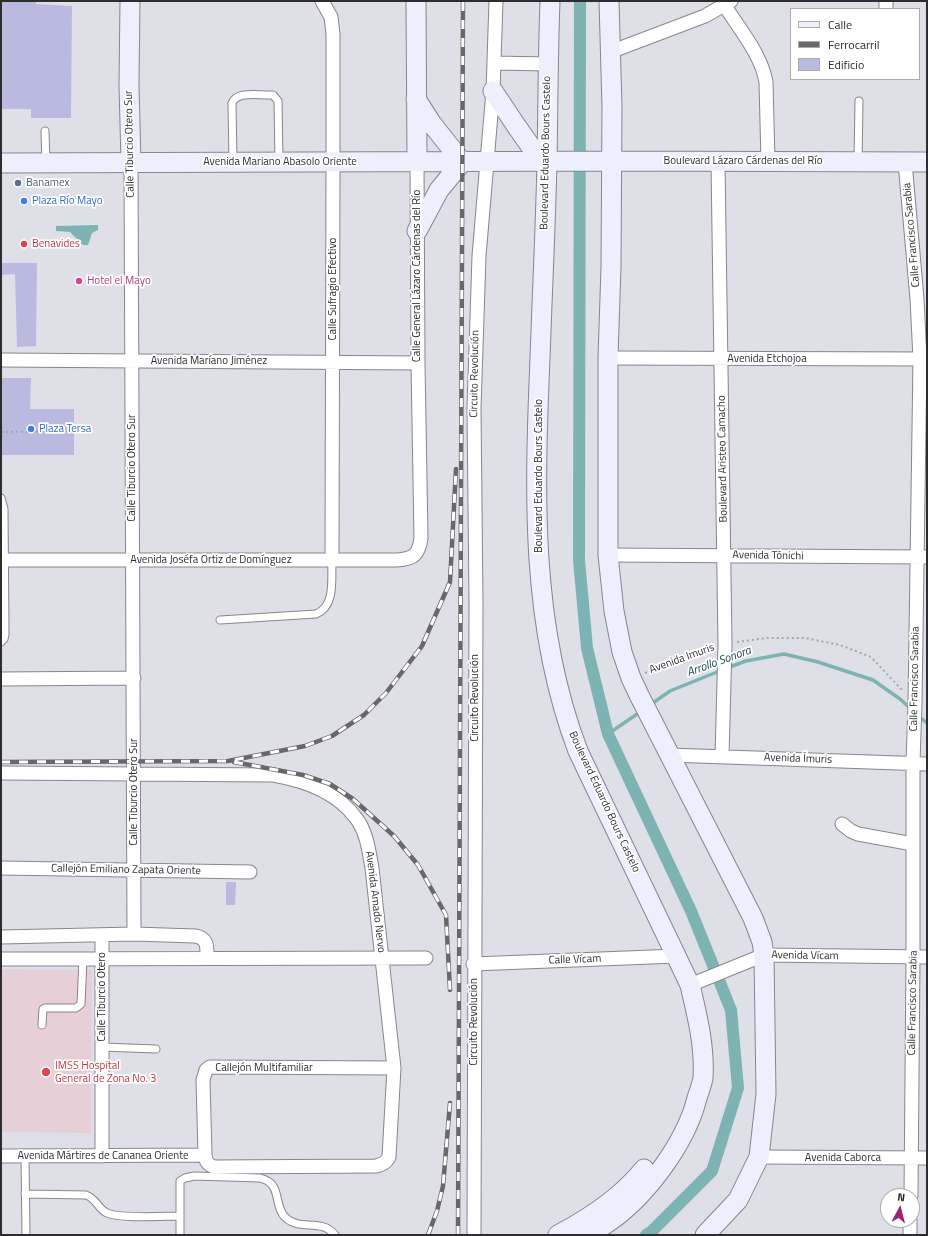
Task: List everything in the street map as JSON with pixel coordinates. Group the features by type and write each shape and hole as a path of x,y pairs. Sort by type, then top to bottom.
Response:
{"main road":[{"name":"Calle Tiburcio Otero Sur","path":"130,1 129,85 131,163"},
{"name":"Calle General Lázaro Cárdenas del Río","path":"416,1 417,161"},
{"name":"Boulevard Eduardo Bours Castelo","path":"550,1 548,64 549,161 536,513 539,569 547,634 557,688 578,751 677,956 693,984 703,1053 702,1079 696,1105 683,1137 654,1178 634,1201 605,1225 585,1235"},
{"path":"609,1 612,107 607,161 608,555 616,626 622,652 631,678 753,918 762,942 761,956 766,1094 759,1157 738,1200 715,1235"},
{"path":"493,91 517,127 549,161"},
{"path":"416,99 432,124 462,162 439,190 417,231"},
{"name":"Avenida Mariano Abasolo Oriente","path":"1,163 549,161"},
{"name":"Boulevard Lázaro Cárdenas del Río","path":"549,161 927,162"},
{"path":"558,1235 611,1203 633,1183 663,1146 678,1121 695,1079 703,1053"},
{"path":"705,1235 738,1200"}],"street":[{"name":"Calle Sufragio Efectivo","path":"322,1 331,17"},
{"name":"Calle Sufragio Efectivo","path":"332,560 333,162 331,17 333,1"},
{"name":"Circuito Revolución","path":"474,1235 476,610 474,408 479,256 493,91 496,1"},
{"path":"610,52 700,18 728,3 765,72 768,162"},
{"path":"494,63 548,64"},
{"name":"Calle General Lázaro Cárdenas del Río","path":"417,161 421,538 418,551"},
{"name":"Boulevard Aristeo Camacho","path":"718,162 725,644 722,757"},
{"name":"Calle Francisco Sarabia","path":"906,162 917,299 924,359 921,704 913,763 911,1188"},
{"name":"Calle Tiburcio Otero Sur","path":"131,163 134,934"},
{"name":"Avenida Etchojoa","path":"608,358 924,359"},
{"name":"Avenida Maríano Jiménez","path":"1,360 418,363"},
{"name":"Avenida Joséfa Ortiz de Domínguez","path":"3,560 406,559 413,556 418,551"},
{"name":"Avenida Tónichi","path":"608,555 922,557"},
{"path":"1,678 134,678"},
{"name":"Avenida Ímuris","path":"669,755 927,764"},
{"name":"Avenida Amado Nervo","path":"1,773 273,776 306,783 320,789 345,806 356,818 364,834 369,848 372,868 394,1068 390,1152 387,1162"},
{"path":"842,824 851,832 858,834 913,844"},
{"name":"Callejón Emiliano Zapata Oriente","path":"1,868 250,872"},
{"path":"1,937 134,934 201,937 205,940 207,945 207,958"},
{"name":"Calle Tiburcio Otero","path":"102,935 102,1156"},
{"name":"Calle Vícam","path":"474,964 677,956"},
{"name":"Avenida Vícam","path":"693,984 761,956 927,957"},
{"path":"1,959 426,958"},
{"name":"Callejón Multifamiliar","path":"207,1160 203,1080 206,1070 210,1068 394,1068"},
{"name":"Avenida Mártires de Cananea Oriente","path":"1,1156 102,1156 207,1160 214,1167 376,1166 387,1162"},
{"name":"Avenida Caborca","path":"759,1157 927,1158"}],"lane":[{"path":"233,162 232,103 234,99 239,95 269,94 276,98 279,105 279,162"},
{"path":"858,162 859,101"},
{"path":"45,131 46,163"},
{"path":"1,498 4,509 3,599 5,634 4,639 1,642"},
{"path":"220,620 316,614 323,611 330,600 332,560"},
{"path":"42,1025 43,1009 76,1008 81,1004 83,959"},
{"path":"102,1047 156,1048"},
{"path":"25,1156 26,1235"},
{"path":"180,1235 180,1181 194,1176 260,1178 269,1182 275,1188 278,1204 284,1217 289,1221 304,1226 317,1225 326,1227 335,1235"},
{"path":"25,1194 91,1196 104,1212 115,1215 180,1216"}],"path":[{"path":"1,432 73,431"},
{"name":"Avenida Imuris","path":"631,678 699,652 725,644 767,638 805,638 840,645 871,657 921,704"}],"shaded area":[{"name":"IMSS Hospital General de Zona No. 3","path":"1,969 92,970 91,1133 1,1132"}],"water":[{"path":"98,225 98,230 92,233 88,245 83,245 70,232 56,231 56,226"}],"building":[{"path":"1,1 36,1 36,4 72,6 71,118 31,118 31,109 1,109"},
{"path":"1,263 37,263 36,346 17,347 15,274 1,275"},
{"path":"1,378 31,378 30,409 74,409 74,455 1,455"},
{"path":"226,882 236,882 235,905 226,905"}],"waterway":[{"path":"580,1 579,560 587,648 608,734 691,911 731,1010 738,1088 712,1171 652,1231 646,1235"},
{"name":"Arrollo Sonora","path":"727,668 746,661 784,654 818,662 873,680 900,699 911,709"},
{"name":"Arrollo Sonora","path":"650,705 670,691 722,670"},
{"name":"Arrollo Sonora","path":"608,734 640,712"},
{"name":"Arrollo Sonora","path":"917,715 927,723"}],"railway":[{"path":"458,1235 463,1"},
{"path":"1,762 228,761 305,746 332,736 364,715 386,693 422,646 450,582 456,469"},
{"path":"234,762 303,775 330,784 353,799 394,836 418,865 446,915 450,990"},
{"path":"428,1235 437,1211 443,1186 450,1103"}],"place":[{"name":"Banamex","path":"18,183"},
{"name":"Plaza Río Mayo","path":"24,201"},
{"name":"Benavides","path":"24,244"},
{"name":"Hotel el Mayo","path":"79,281"},
{"name":"Plaza Tersa","path":"31,429"},
{"name":"IMSS Hospital General de Zona No. 3","path":"46,1072"}]}
